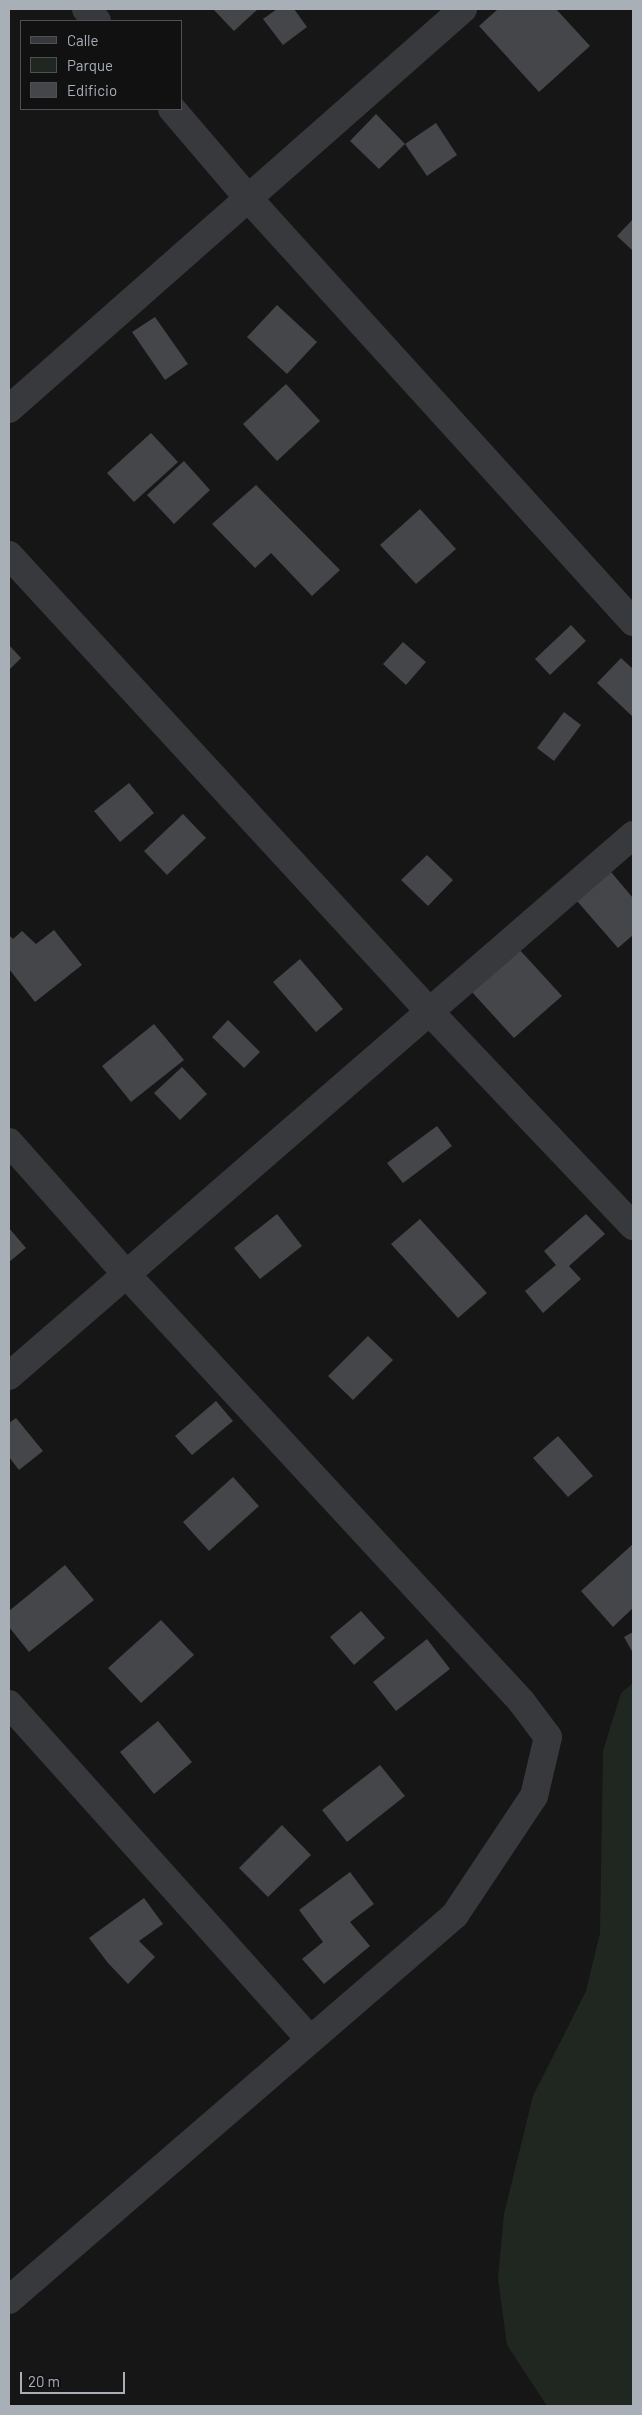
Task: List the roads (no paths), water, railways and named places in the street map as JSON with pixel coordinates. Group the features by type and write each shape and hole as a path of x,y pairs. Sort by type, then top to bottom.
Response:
{"street":[{"path":"86,9 96,20"},
{"path":"9,409 463,9"},
{"path":"173,110 248,198 633,622"},
{"path":"9,555 428,1010 633,1226"},
{"path":"9,1376 428,1010 633,835"},
{"path":"9,1142 126,1274 522,1701 548,1737 534,1796 455,1915 9,2300"},
{"path":"9,1704 310,2040"}]}
